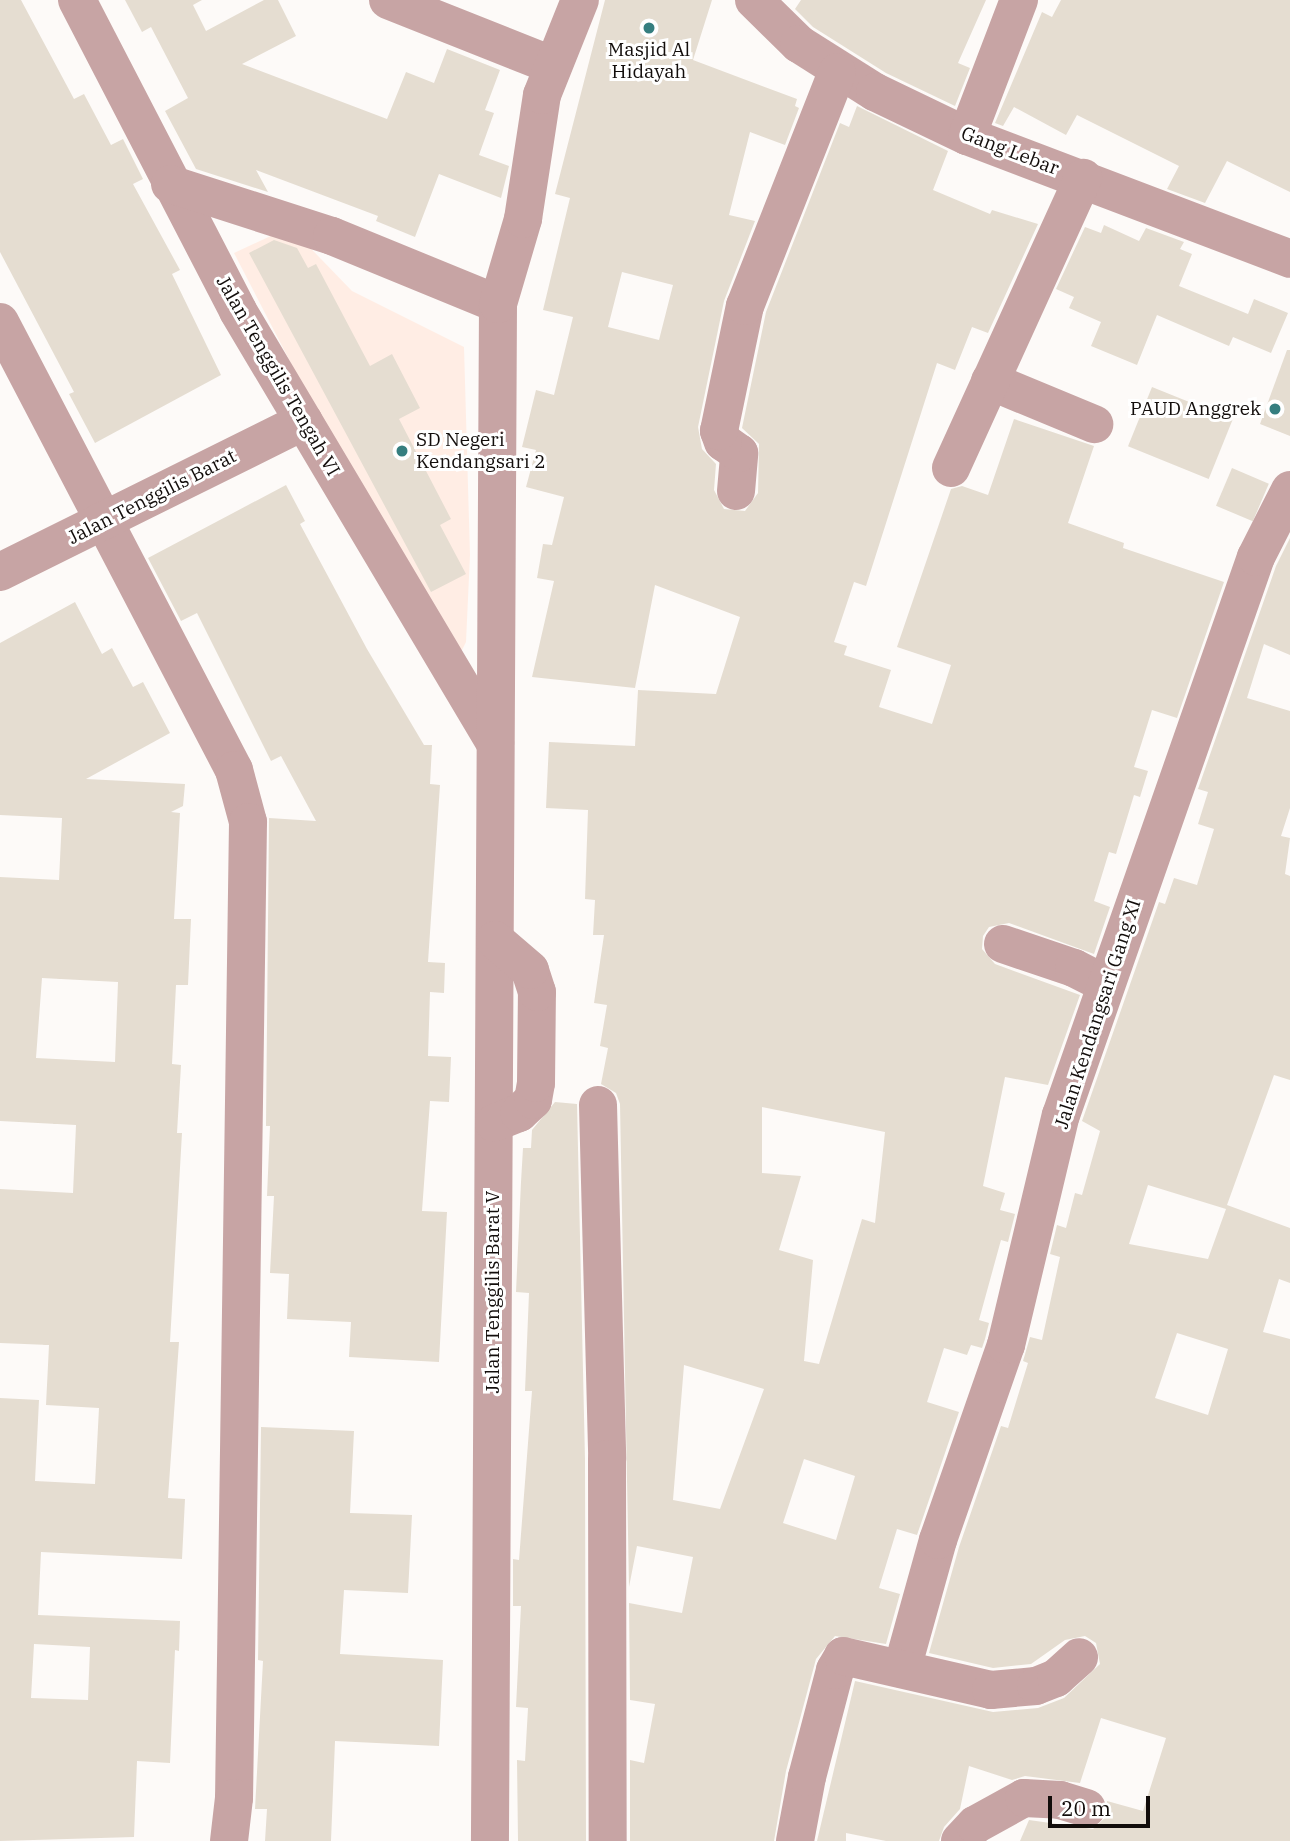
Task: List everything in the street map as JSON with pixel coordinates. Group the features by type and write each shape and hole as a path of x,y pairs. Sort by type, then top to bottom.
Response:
{"street":[{"name":"Jalan Tenggilis Tengah VI","path":"77,0 170,184 304,421 495,743"},
{"path":"388,0 551,65"},
{"name":"Jalan Tenggilis Barat V","path":"489,1841 498,304 523,219 551,65 580,0"},
{"name":"Gang Lebar","path":"754,0 799,44 836,72 967,136 1290,259"},
{"path":"967,136 1018,0"},
{"path":"736,491 741,459 736,449 723,442 719,431 745,306 836,72"},
{"path":"951,468 1083,178"},
{"path":"170,184 332,236 498,304"},
{"path":"0,323 234,770 248,822 234,1798 229,1841"},
{"path":"990,381 1094,424"},
{"name":"Jalan Tenggilis Barat","path":"0,572 106,522 304,421"},
{"name":"Jalan Kendangsari Gang XI","path":"902,1669 939,1540 991,1394 1062,1115 1256,557 1290,490"},
{"path":"1003,944 1074,968 1106,984"},
{"path":"598,1105 607,1459 608,1841"},
{"path":"795,1841 838,1661 843,1656 991,1690 1036,1686 1056,1678 1079,1657"},
{"path":"960,1841 984,1819 1024,1798 1059,1800 1087,1808"}],"shaded area":[{"name":"SD Negeri Kendangsari 2","path":"290,227 352,291 464,347 470,555 466,642 456,662 433,638 234,253"}],"building":[{"path":"0,0 21,0 74,99 84,94 111,145 123,139 143,179 133,184 180,270 172,274 221,375 95,443 69,394 74,392 0,252"},
{"path":"125,0 202,0 193,5 206,31 264,0 278,0 296,36 242,64 387,119 406,72 434,83 447,49 500,70 485,110 494,113 479,155 509,166 501,198 439,174 415,237 376,221 378,216 256,170 268,192 196,169 165,111 188,98 151,27 142,32"},
{"path":"605,0 712,0 693,60 797,99 795,106 799,108 785,145 750,132 729,215 755,221 724,301 698,427 702,449 716,464 714,490 724,509 745,511 758,493 759,444 742,428 766,312 840,123 849,127 857,106 948,151 933,190 990,214 992,210 1038,224 988,333 972,327 955,370 937,363 866,586 854,582 834,642 847,646 844,655 891,670 879,707 932,724 951,665 897,647 951,489 962,486 988,495 1014,419 1094,446 1068,523 1124,543 1123,548 1224,582 1177,718 1152,710 1134,767 1148,771 1140,797 1134,795 1116,854 1109,852 1094,901 1110,907 1094,954 1009,923 989,927 983,936 982,949 995,964 1080,995 1048,1085 1005,1077 983,1186 1005,1193 1000,1210 1015,1214 1008,1242 1001,1240 979,1320 989,1323 985,1339 982,1348 971,1345 967,1355 944,1348 927,1402 959,1412 917,1535 897,1529 879,1588 900,1594 886,1644 835,1636 816,1659 786,1771 774,1841 630,1841 630,1760 644,1763 655,1704 630,1700 629,1603 682,1613 693,1557 637,1546 629,1587 620,1104 616,1093 601,1084 608,1048 600,1046 607,1005 594,1003 604,935 593,935 595,900 585,899 588,810 546,808 549,742 635,746 638,690 716,694 740,617 655,585 635,688 532,677 554,581 537,578 543,544 552,545 564,497 526,487 536,450 522,447 536,390 554,395 573,317 543,310 570,198 555,194","holes":["622,272 673,285 659,340 608,327","762,1107 885,1132 875,1223 862,1219 819,1364 804,1361 813,1260 779,1250 801,1176 762,1173","684,1365 764,1389 720,1509 673,1500","804,1459 855,1476 836,1540 783,1523"]},
{"path":"801,0 986,0 958,63 970,68 955,106 886,73 813,27 795,9"},
{"path":"1061,0 1290,0 1290,192 1227,161 1205,203 1167,189 1179,166 1077,115 1066,135 1014,107 1003,126 995,123 1042,12 1052,17"},
{"path":"1104,225 1139,241 1146,228 1184,242 1180,249 1192,254 1179,286 1248,314 1254,299 1288,313 1271,353 1233,337 1229,346 1157,315 1137,365 1091,346 1101,322 1069,308 1074,297 1056,289 1085,227 1101,233"},
{"path":"274,240 297,248 308,268 316,264 370,366 392,354 420,408 399,419 451,519 440,525 466,574 431,592 249,253"},
{"path":"1287,350 1290,350 1290,436 1260,424"},
{"path":"1152,387 1233,420 1209,479 1128,446"},
{"path":"1232,468 1269,484 1253,521 1216,506"},
{"path":"286,485 305,521 300,524 367,649 424,745 432,745 430,784 440,785 428,962 445,963 444,993 430,992 428,1056 451,1057 449,1102 430,1101 422,1211 447,1212 439,1362 349,1357 351,1322 287,1319 289,1274 270,1273 274,1196 267,1196 270,1126 266,1126 269,818 316,821 281,756 271,761 197,613 181,621 148,558"},
{"path":"1290,538 1290,655 1264,644 1247,698 1290,711 1290,808 1281,836 1290,838 1285,874 1290,876 1290,1080 1274,1075 1227,1205 1290,1228 1290,1283 1279,1279 1263,1332 1290,1339 1290,1841 1020,1841 1029,1820 1093,1829 1108,1815 1107,1801 1143,1811 1166,1738 1101,1718 1080,1783 1025,1776 1012,1780 969,1766 960,1809 944,1827 939,1841 886,1841 846,1833 846,1841 817,1841 855,1681 993,1712 1038,1708 1064,1698 1100,1664 1096,1643 1085,1636 1065,1640 1031,1664 993,1668 929,1653 959,1547 1001,1426 1008,1428 1028,1363 1023,1361 1030,1337 1042,1340 1060,1257 1050,1254 1057,1225 1066,1228 1075,1193 1082,1195 1100,1131 1082,1121 1159,902 1165,904 1174,878 1197,885 1214,829 1198,824 1208,792 1198,789 1276,566","holes":["1148,1185 1226,1209 1208,1259 1129,1244","1177,1333 1228,1349 1208,1415 1155,1398"]},
{"path":"75,602 102,654 112,648 133,687 143,682 170,733 86,779 185,784 183,806 171,812 180,813 174,919 191,919 188,985 176,985 172,1064 181,1065 177,1133 182,1133 170,1342 179,1342 168,1498 185,1499 182,1559 41,1552 38,1615 180,1621 179,1651 175,1650 170,1763 137,1761 134,1837 0,1841 0,1398 39,1400 35,1481 95,1484 99,1408 46,1405 49,1345 0,1343 0,1189 73,1193 76,1125 0,1121 0,877 59,880 62,818 0,815 0,643","holes":["42,978 118,982 115,1062 36,1058","34,1644 90,1647 88,1700 31,1698"]},
{"path":"555,1102 577,1104 585,1459 586,1841 518,1841 517,1760 525,1761 528,1708 516,1707 521,1606 513,1606 513,1559 519,1560 532,1391 525,1391 529,1293 516,1292 521,1182 523,1148 531,1148 532,1130"},
{"path":"261,1427 354,1431 350,1513 412,1515 408,1593 344,1590 340,1654 443,1660 439,1746 335,1741 331,1841 265,1841 267,1809 255,1809 263,1661 258,1660"}],"place":[{"name":"Masjid Al Hidayah","path":"649,28"},
{"name":"PAUD Anggrek","path":"1275,409"},
{"name":"SD Negeri Kendangsari 2","path":"402,451"}]}
